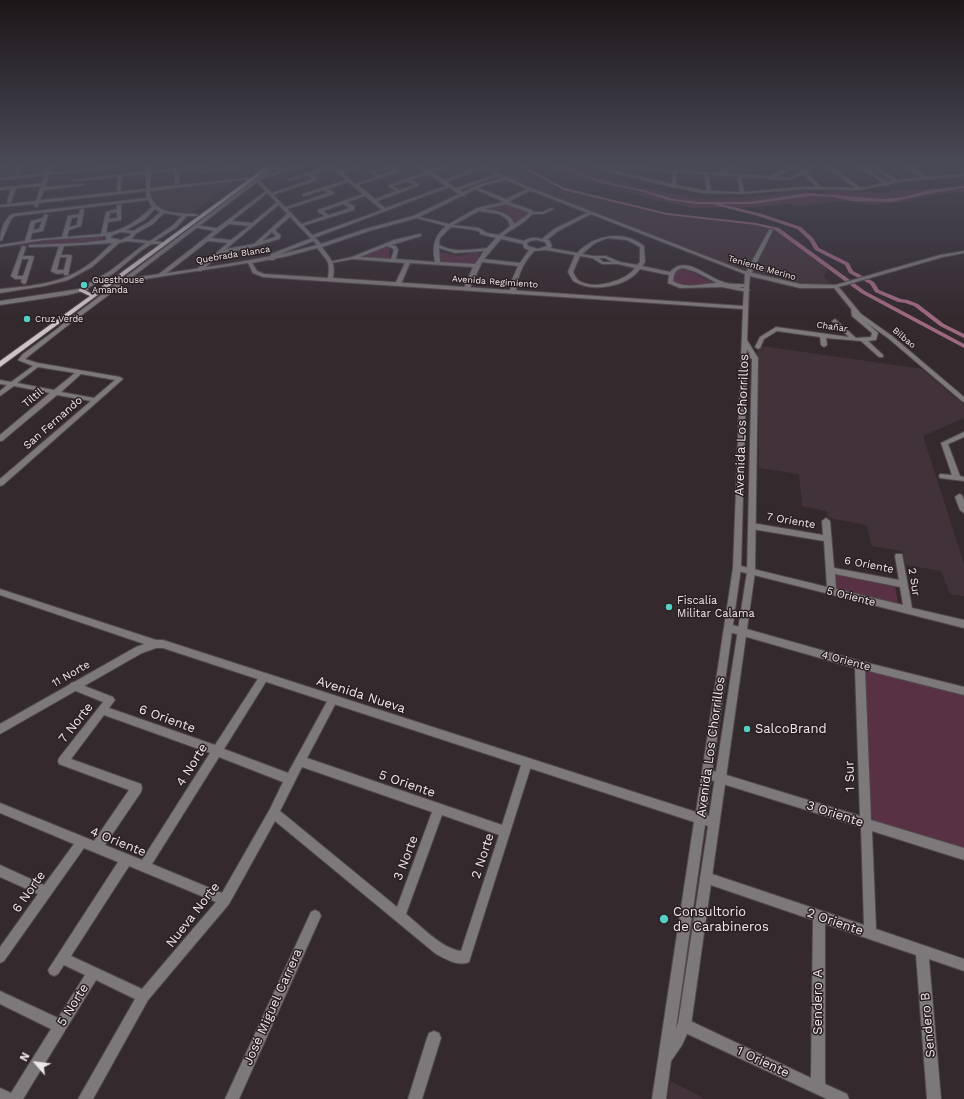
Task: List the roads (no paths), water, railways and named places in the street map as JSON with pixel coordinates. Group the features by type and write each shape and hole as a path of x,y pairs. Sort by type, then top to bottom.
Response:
{"main road":[{"path":"0,359 90,296 115,281 207,215"},
{"path":"0,365 105,283 196,216"},
{"path":"175,237 186,234"},
{"path":"81,290 90,296"},
{"path":"88,308 90,296"},
{"path":"39,336 61,328"}],"street":[{"path":"0,240 10,217 14,215"},
{"path":"30,232 41,230 46,215"},
{"path":"64,238 70,217 76,215"},
{"path":"67,229 79,226 81,215"},
{"path":"103,235 107,215"},
{"path":"106,222 119,219 119,215"},
{"path":"0,246 27,241 112,234 137,223 145,215"},
{"path":"127,240 159,215"},
{"path":"81,290 112,272 134,253 174,227 185,215"},
{"path":"80,372 37,365 21,360 25,355 209,215"},
{"path":"161,275 237,215"},
{"path":"199,270 264,215"},
{"path":"255,246 289,215"},
{"path":"291,215 320,246 331,262 332,269 330,278"},
{"path":"301,226 334,215"},
{"path":"272,259 273,255 371,215"},
{"name":"Quebrada Blanca","path":"0,303 81,290 105,283 127,279 272,259 320,246 367,230 419,215"},
{"path":"438,263 436,245 439,237 451,226 469,215"},
{"path":"505,215 510,219 512,226"},
{"path":"467,288 476,266 488,249 503,237 512,226 529,215"},
{"path":"415,217 462,228 472,232 527,242 544,240 556,230 585,215"},
{"name":"Teniente Merino","path":"595,215 748,274 800,286 835,286 942,256 964,252"},
{"path":"27,241 34,221 45,219"},
{"path":"228,222 253,225"},
{"path":"196,226 218,230"},
{"path":"219,252 255,246 277,238 279,236 273,230"},
{"path":"758,347 747,344 746,288 748,274 771,230"},
{"path":"120,231 128,231 152,241"},
{"path":"111,242 108,237 112,234"},
{"path":"331,262 353,258 388,246 396,241 419,235"},
{"path":"602,238 628,238 642,246 643,255 638,267 629,276 616,284 600,287 589,286 577,281 570,274 572,264 585,247 602,238"},
{"path":"207,239 232,242"},
{"path":"0,249 62,244 119,242 127,240 161,242"},
{"path":"544,240 549,242 549,248"},
{"path":"0,291 44,285 66,279 86,270 98,261 111,242"},
{"path":"527,242 526,247 532,250 549,248 579,254 593,258 602,263 619,263 671,274"},
{"path":"62,244 55,272 67,271"},
{"path":"436,245 445,250 457,252 488,249"},
{"path":"388,246 394,247 396,250 393,261"},
{"path":"24,247 14,276 17,278 26,277"},
{"path":"512,292 514,281 521,265 532,250"},
{"path":"58,256 70,256 66,279"},
{"path":"20,258 32,258 22,288"},
{"path":"353,258 476,266"},
{"path":"480,260 521,265"},
{"path":"398,284 408,261"},
{"name":"Avenida Regimiento","path":"250,262 255,272 259,274 746,308"},
{"path":"717,283 704,273 688,267 677,268 671,274 670,282 676,286 699,287 717,283 746,288"},
{"name":"Bilbao","path":"835,286 853,309 890,337 964,400"},
{"name":"Chañar","path":"754,356 762,338 775,329 863,340 874,338 875,333 855,316 853,309"},
{"path":"835,321 854,339"},
{"path":"796,324 796,331"},
{"path":"823,335 824,345"},
{"path":"863,340 881,356"},
{"name":"Avenida Los Chorrillos","path":"664,1059 677,1040 684,1025 751,572 754,356 747,344"},
{"name":"Avenida Los Chorrillos","path":"659,1099 737,568 744,358 747,344"},
{"path":"744,358 754,356"},
{"path":"0,394 37,365"},
{"name":"San Fernando","path":"0,483 120,380 80,372"},
{"name":"Tiltil","path":"0,439 80,372"},
{"path":"0,382 95,400"},
{"path":"961,478 944,443 964,434"},
{"path":"943,476 961,478"},
{"path":"959,497 964,510"},
{"path":"826,521 832,592"},
{"name":"7 Oriente","path":"752,526 827,539"},
{"name":"2 Sur","path":"899,556 908,611"},
{"name":"5 Oriente","path":"737,568 964,624"},
{"name":"6 Oriente","path":"830,570 904,584"},
{"name":"Avenida Nueva","path":"0,592 156,644 163,644 714,823"},
{"name":"4 Oriente","path":"729,628 860,665 964,691"},
{"name":"11 Norte","path":"0,729 139,650 156,644"},
{"name":"1 Sur","path":"860,665 870,933"},
{"name":"4 Norte","path":"144,867 264,677"},
{"name":"7 Norte","path":"74,686 110,700 63,761 137,788 96,848"},
{"name":"Nueva Norte","path":"86,1099 144,996 225,900 274,813 290,779 333,699"},
{"path":"717,704 731,709"},
{"name":"6 Oriente","path":"102,710 290,779"},
{"name":"5 Oriente","path":"300,761 505,832"},
{"name":"2 Norte","path":"399,917 440,950 456,957 465,958 527,763"},
{"name":"3 Oriente","path":"707,774 964,854"},
{"name":"4 Oriente","path":"0,808 225,900"},
{"name":"3 Norte","path":"399,917 439,810"},
{"path":"274,813 399,917"},
{"name":"6 Norte","path":"0,957 82,842"},
{"path":"54,970 126,860"},
{"path":"0,872 46,892"},
{"name":"2 Oriente","path":"706,878 964,965"},
{"name":"José Miguel Carrera","path":"232,1099 314,916"},
{"name":"Sendero A","path":"818,1088 819,916"},
{"name":"Sendero B","path":"922,951 934,1099"},
{"path":"62,958 144,996"},
{"name":"5 Norte","path":"15,1099 93,973"},
{"path":"0,997 60,1026"},
{"name":"1 Oriente","path":"684,1025 842,1099"},
{"path":"415,1099 434,1038"},
{"path":"0,1095 7,1099"}],"waterway":[{"path":"678,215 756,224 777,229 863,292 964,346"},
{"path":"761,215 799,228 811,239 817,249 847,264 851,272 872,283 877,291 900,301 906,301 916,305 942,325 964,336"}],"place":[{"name":"Guesthouse Amanda","path":"84,285"},
{"name":"Cruz Verde","path":"27,319"},
{"name":"Fiscalía Militar Calama","path":"669,607"},
{"name":"SalcoBrand","path":"747,729"},
{"name":"Consultorio de Carabineros","path":"664,919"}]}
